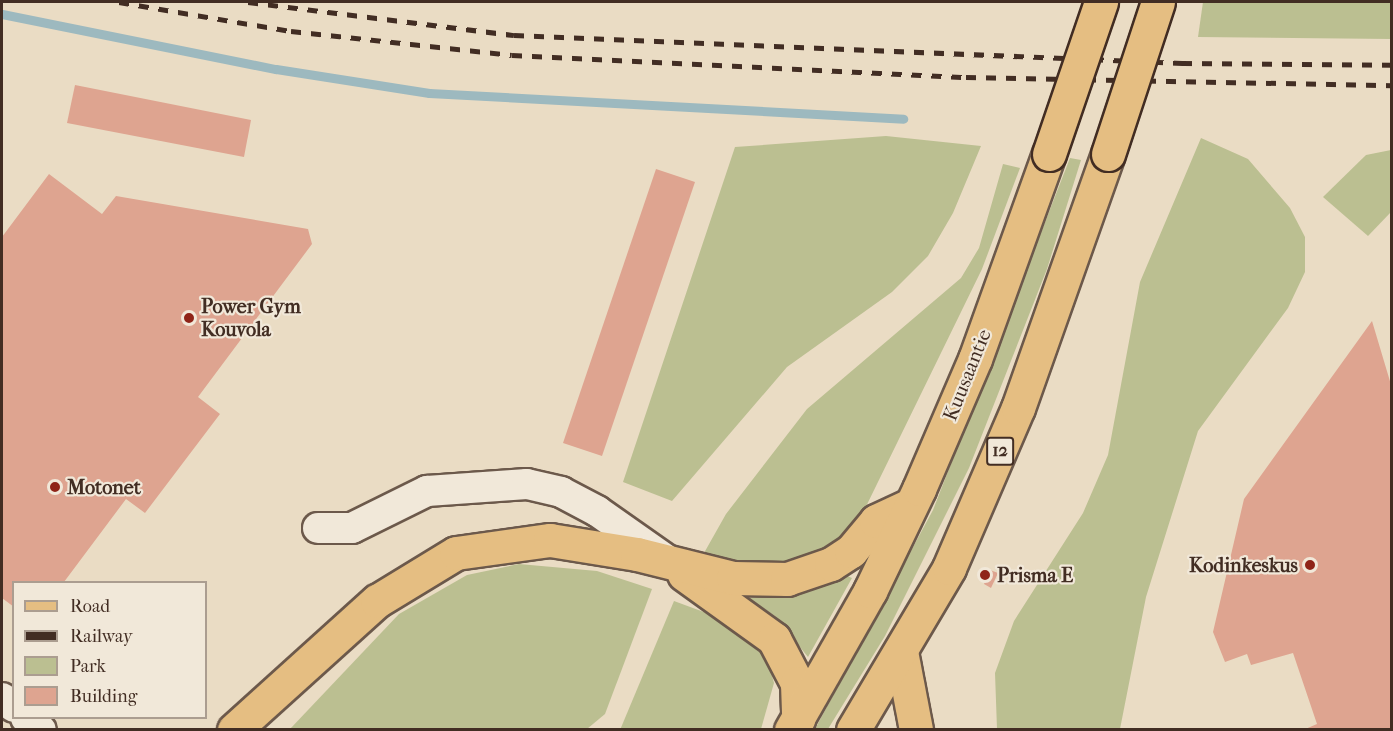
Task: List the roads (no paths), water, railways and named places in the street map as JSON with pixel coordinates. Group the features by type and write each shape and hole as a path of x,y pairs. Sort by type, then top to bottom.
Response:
{"main road":[{"name":"Kuusaantie","path":"795,724 911,505 975,359 1101,2"},
{"name":"12","path":"853,729 949,568 1018,408 1108,154 1158,2"},
{"path":"234,729 407,578 464,551 550,540 671,563 733,578 787,579 831,564 851,551 876,521 911,505"},
{"path":"671,563 774,639 797,684 795,724"},
{"path":"901,651 916,729"},
{"path":"264,729 310,665"}],"street":[{"path":"318,528 352,528 427,491 527,484 561,492 597,511 671,563"},
{"path":"28,719 41,729"}],"waterway":[{"path":"2,14 276,69 429,93 903,119"}],"railway":[{"path":"119,2 291,31 512,55 966,77 1392,85"},
{"path":"248,2 514,35 1182,63 1392,65"}],"place":[{"name":"Power Gym Kouvola","path":"189,318"},
{"name":"Motonet","path":"55,487"},
{"name":"Kodinkeskus","path":"1310,565"},
{"name":"Prisma E","path":"985,575"}]}
